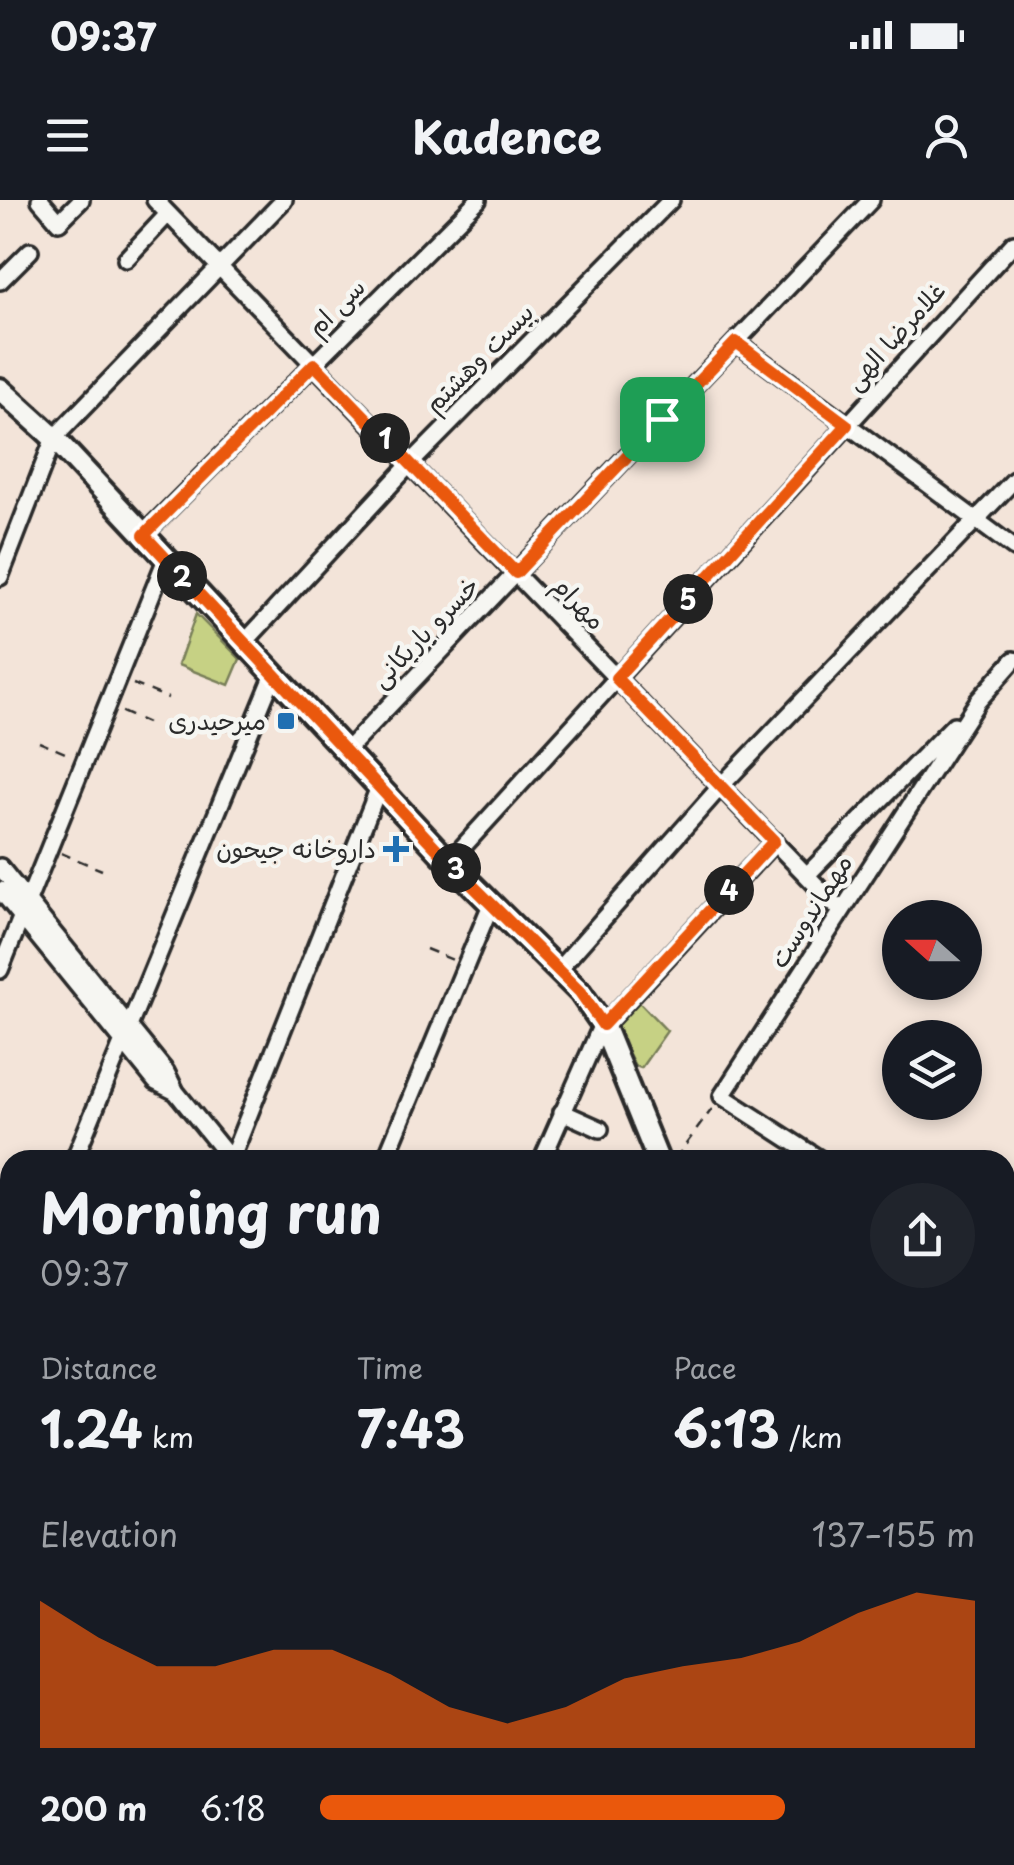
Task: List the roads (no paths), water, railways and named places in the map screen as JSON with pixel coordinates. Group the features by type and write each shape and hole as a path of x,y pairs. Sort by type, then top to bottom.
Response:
{"main road":[{"path":"0,388 54,438 449,862 558,970 603,1025 654,1150"}],"street":[{"path":"40,200 59,222 81,200"},
{"name":"مهرام","path":"155,200 842,911"},
{"path":"0,577 54,438 284,200"},
{"name":"سی ام","path":"144,535 478,200"},
{"name":"بیست وهشتم","path":"244,642 410,464 672,200"},
{"name":"خسرو باریکانی","path":"346,752 871,200"},
{"path":"126,259 168,214"},
{"name":"غلامرضا الهی","path":"449,862 1014,242"},
{"path":"0,282 30,251"},
{"path":"736,342 1014,548"},
{"path":"558,970 722,786 1014,480"},
{"path":"0,970 166,558"},
{"name":"مهماندوست","path":"806,1150 722,1096 978,701 1014,660"},
{"path":"78,1150 274,674"},
{"path":"807,875 978,701"},
{"path":"235,1150 379,787"},
{"path":"546,1150 603,1025 774,841"},
{"path":"0,867 26,909 125,1034 166,1072 176,1092 223,1150"},
{"path":"0,890 26,909"},
{"path":"389,1150 492,902"},
{"path":"562,1112 600,1129"}],"place":[{"name":"میرحیدری","path":"286,721"},
{"name":"داروخانه جیحون","path":"396,849"}]}
